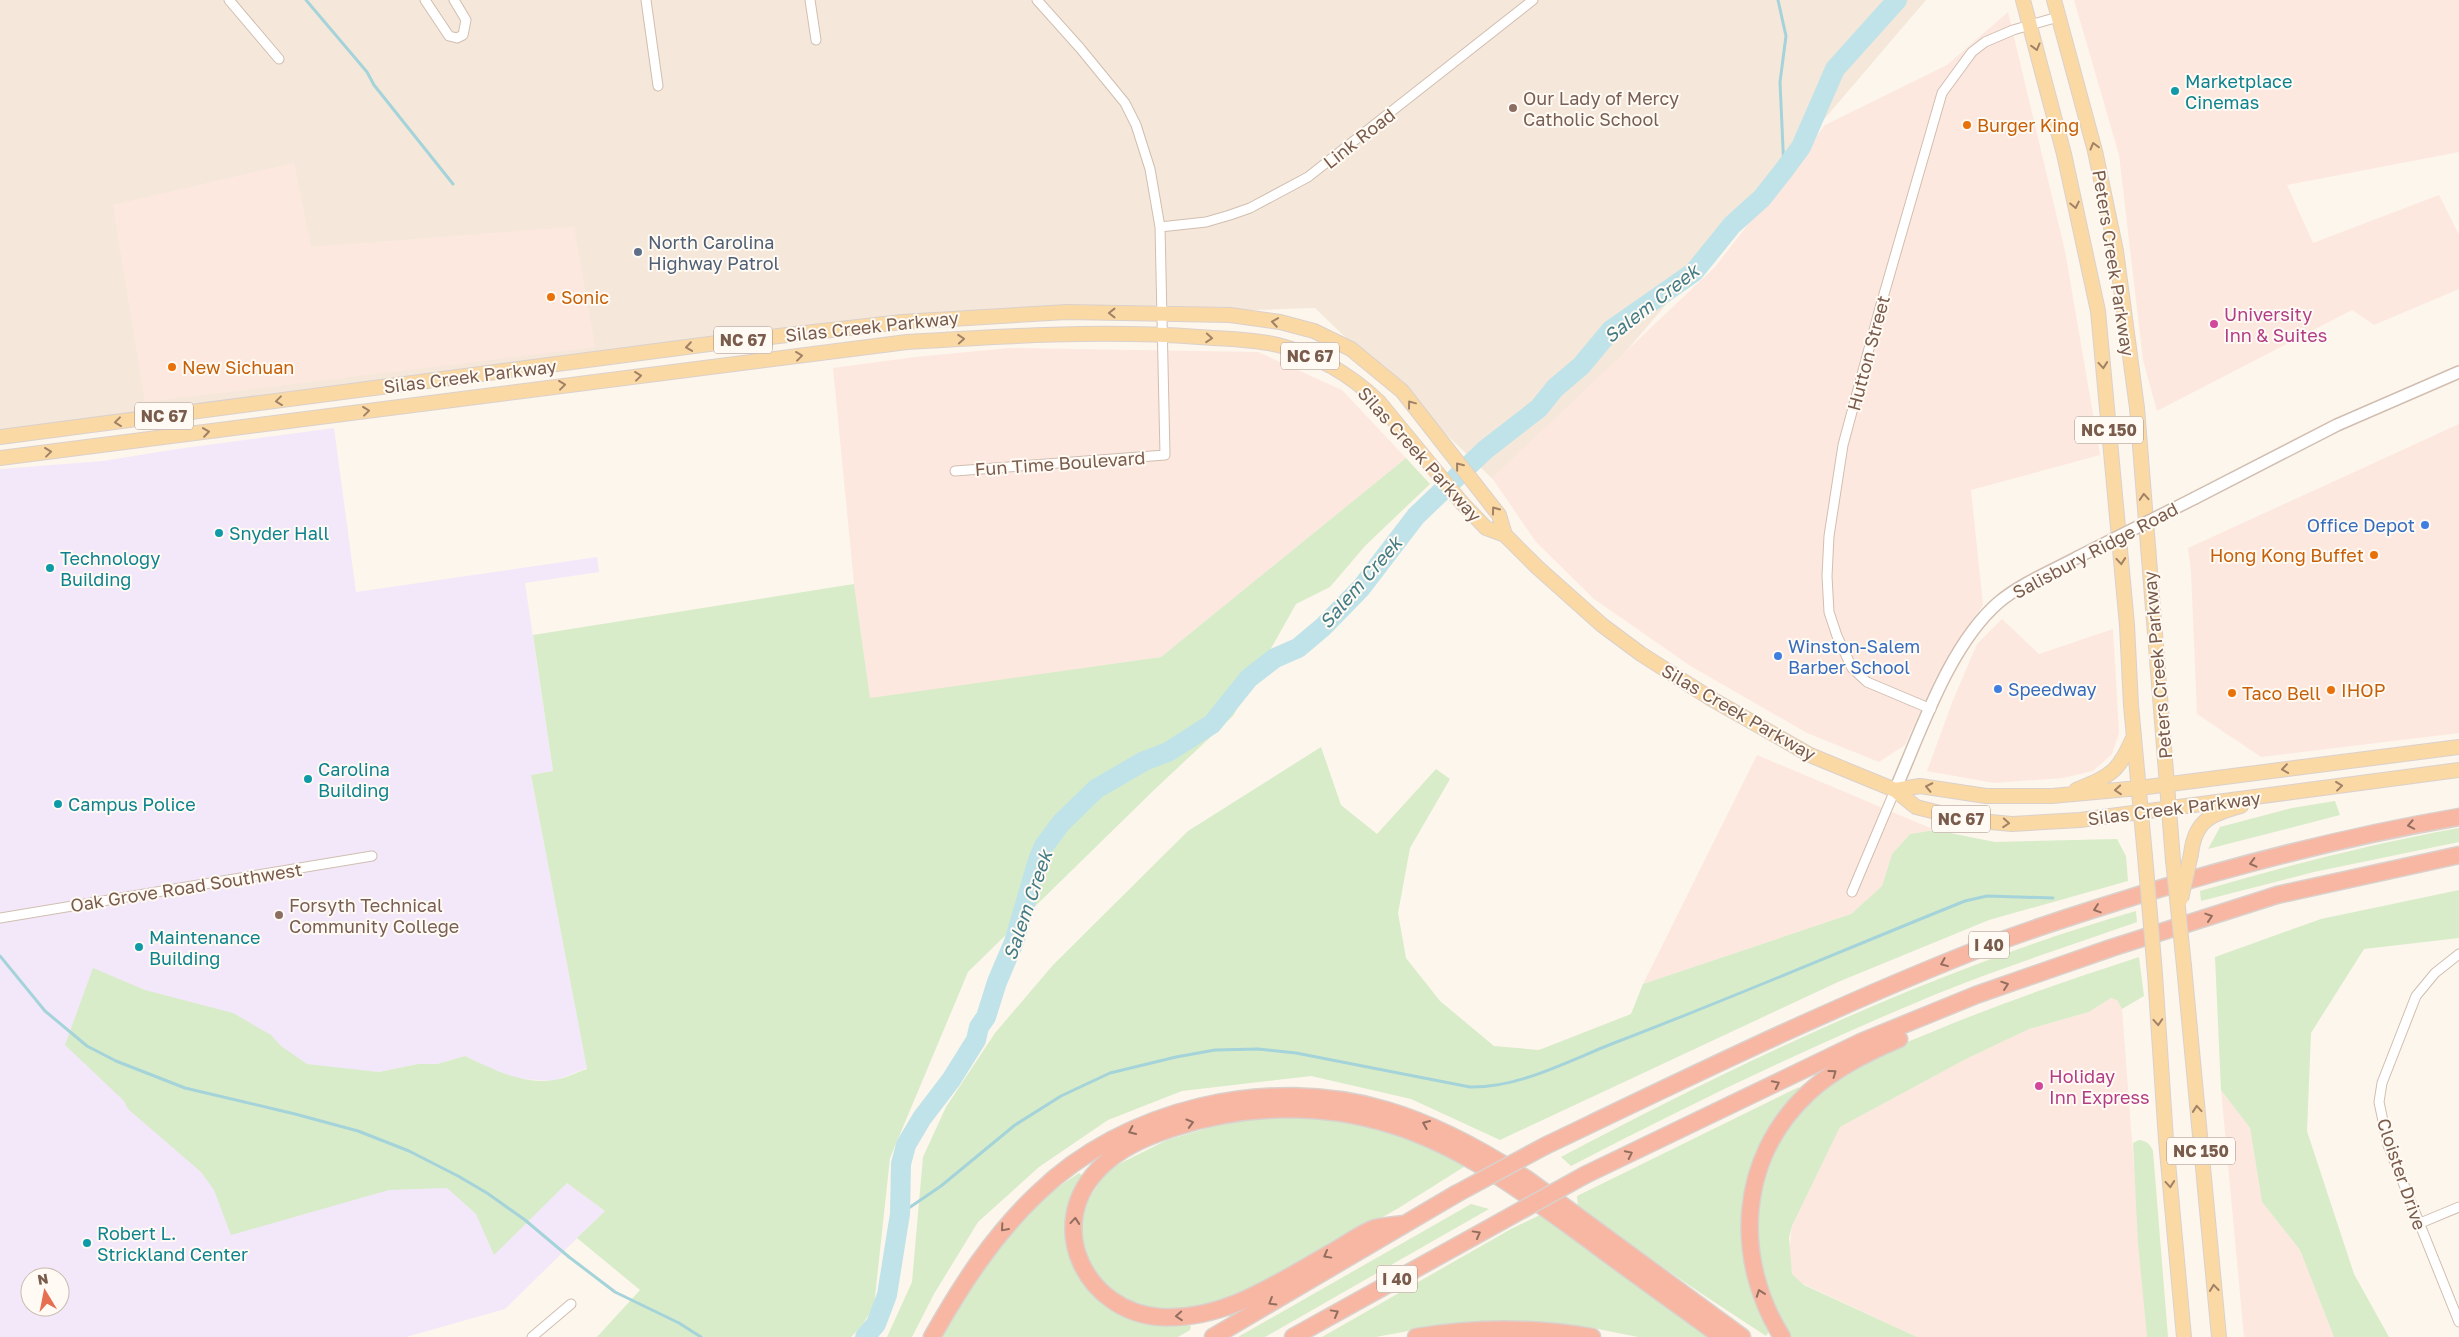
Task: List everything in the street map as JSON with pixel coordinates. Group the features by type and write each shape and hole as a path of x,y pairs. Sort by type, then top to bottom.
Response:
{"highway":[{"name":"I 40","path":"1213,1337 1456,1194 1545,1146 1786,1031 1903,980 1990,944 2214,872 2353,837 2459,817"},
{"name":"I 40","path":"1292,1337 1585,1175 1861,1042 1976,995 2111,948 2277,895 2459,855"},
{"path":"1782,1337 1759,1290 1750,1250 1749,1230 1753,1189 1769,1146 1780,1127 1807,1094 1840,1068 1878,1048 1958,1014 1976,995"},
{"path":"932,1337 968,1275 990,1245 1038,1192 1081,1160 1130,1132 1177,1113 1227,1102 1279,1097 1330,1100 1384,1109 1410,1118 1467,1143 1495,1158 1528,1180 1742,1337"},
{"path":"1404,1224 1374,1228 1248,1299 1210,1311 1175,1317 1141,1313 1126,1308 1107,1296 1086,1273 1076,1250 1074,1236 1076,1206 1088,1181 1107,1161 1134,1144 1190,1122 1239,1112 1288,1109 1337,1112 1372,1119 1414,1132 1482,1165 1522,1191 1722,1337"},
{"path":"1416,1337 1488,1329 1548,1332 1592,1337"}],"main road":[{"name":"Peters Creek Parkway","path":"2023,0 2064,154 2098,311 2135,734 2165,1122 2184,1337"},
{"name":"Peters Creek Parkway","path":"2054,0 2095,152 2117,260 2137,408 2168,808 2219,1337"},
{"name":"Silas Creek Parkway","path":"0,437 902,322 1042,313 1230,315 1280,322 1314,331 1351,350 1402,391 1440,443 1500,515 1505,535"},
{"name":"Silas Creek Parkway","path":"0,458 907,342 982,337 1161,334 1259,341 1303,353 1349,376 1379,402 1422,456 1486,528 1505,535 1536,567 1602,625 1675,676 1718,703 1810,755 1895,790 1916,807 1968,820 2012,824 2080,820 2459,770"},
{"path":"317,417 318,408 321,404 450,387 467,376"},
{"path":"2064,795 2113,773 2122,761 2135,734"},
{"name":"Silas Creek Parkway","path":"1895,790 1920,786 1986,796 2021,798 2064,795 2139,788 2459,747"},
{"path":"2178,912 2196,832 2206,820 2215,814 2290,792"}],"street":[{"path":"425,0 449,36 457,38 463,35 466,20 454,0"},
{"path":"646,0 658,86"},
{"path":"810,0 816,40"},
{"path":"1037,0 1080,48 1125,103 1136,125 1150,169 1160,227 1161,334"},
{"name":"Link Road","path":"1160,227 1206,222 1230,215 1257,205 1308,177 1533,0"},
{"path":"232,1 279,59"},
{"name":"Hutton Street","path":"1932,709 1867,682 1852,668 1842,650 1827,597 1828,536 1843,445 1942,93 1950,80 1976,49 1995,37 2058,17"},
{"name":"Fun Time Boulevard","path":"955,471 1165,455 1161,334"},
{"name":"Salisbury Ridge Road","path":"1852,892 1949,668 1971,634 1998,603 2010,594 2078,557 2337,425 2459,372"},
{"name":"Oak Grove Road Southwest","path":"0,918 372,856"},
{"name":"Cloister Drive","path":"2459,954 2435,973 2416,996 2379,1092 2382,1122 2388,1146 2459,1322"},
{"path":"2418,1224 2459,1207"},
{"path":"532,1337 571,1304"}],"shaded area":[{"path":"0,0 1926,0 1506,492 1315,308 1161,313 1042,313 0,430"},
{"path":"2074,0 2459,0 2459,152 2287,185 2313,243 2439,195 2459,235 2459,289 2374,325 2352,310 2157,411 2143,360 2119,155"},
{"path":"2008,12 2065,251 2100,455 1971,490 1983,605 1936,677 1905,745 1879,762 1807,733 1692,667 1594,599 1536,542 1492,478 1715,267 1825,125 1947,65"},
{"path":"294,163 311,247 574,227 595,347 145,402 113,205"},
{"path":"1009,348 1258,352 1342,390 1406,458 1161,657 870,699 854,584 833,368 915,357"},
{"path":"2459,424 2459,733 2261,757 2197,714 2191,572 2188,548"},
{"name":"Forsyth Technical Community College","path":"334,428 356,592 597,557 599,572 525,583 553,771 531,775 587,1068 554,1081 521,1079 495,1071 465,1056 437,1064 418,1064 379,1072 356,1070 558,1176 605,1211 505,1309 406,1337 0,1337 0,469 103,461"},
{"path":"2002,619 2039,654 2113,629 2119,733 2112,754 2093,771 2063,778 1994,783 1927,771 1953,700 1977,644"},
{"path":"1757,755 1935,830 1910,834 1892,854 1882,886 1851,914 1643,984"},
{"path":"2111,998 2117,999 2122,1009 2147,1337 1917,1337 1797,1281 1792,1274 1789,1252 1792,1226 1840,1127 1966,1059 2029,1029 2089,1012"},
{"path":"2221,1090 2250,1128 2262,1202 2300,1250 2334,1337 2244,1337"}],"green space":[{"path":"1406,458 1430,484 1365,546 1330,587 1296,604 1233,716 1154,790 968,972 890,1158 874,1306 861,1327 851,1337 597,1337 640,1290 577,1238 605,1211 567,1183 494,1255 476,1214 447,1188 389,1190 231,1235 214,1190 201,1172 128,1109 124,1101 65,1045 93,968 145,990 233,1013 271,1035 281,1046 307,1064 379,1072 418,1064 437,1064 465,1056 508,1075 542,1081 562,1078 587,1069 531,775 553,771 533,635 854,584 870,698 1161,657"},
{"path":"1321,747 1341,805 1377,834 1436,769 1450,779 1410,848 1398,913 1406,958 1440,1001 1494,1046 1539,1050 1631,1014 1643,984 1851,914 1882,886 1892,854 1910,834 1935,830 1995,842 2117,839 2126,856 2128,881 1989,920 1838,982 1500,1140 1411,1099 1311,1076 1182,1091 1108,1120 1039,1167 978,1222 934,1294 912,1337 887,1337 912,1282 923,1157 946,1107 995,1033 1053,965 1188,831"},
{"path":"2335,801 2340,815 2208,849 2220,827 2292,808"},
{"path":"2459,828 2459,842 2314,872 2201,901 2200,891 2361,848"},
{"path":"2459,890 2459,938 2364,949 2311,1033 2307,1131 2354,1274 2389,1337 2334,1337 2300,1250 2262,1202 2250,1128 2221,1090 2215,957 2321,919"},
{"path":"2136,911 2137,922 2035,957 1888,1014 1751,1076 1571,1166 1561,1157 1700,1086 1842,1019 1987,960 2061,934"},
{"path":"2139,957 2144,996 2122,1009 2117,1000 2111,998 2089,1012 2029,1029 1966,1059 1840,1127 1792,1226 1789,1238 1792,1274 1804,1285 1917,1337 1789,1337 1772,1303 1760,1267 1758,1219 1761,1198 1773,1158 1793,1122 1807,1105 1822,1090 1847,1071 1889,1050 2009,1002"},
{"path":"1799,1087 1802,1094 1750,1183 1770,1330 1766,1336 1671,1273 1578,1206 1577,1196"},
{"path":"1321,1116 1399,1133 1467,1165 1397,1209 1252,1291 1188,1311 1156,1310 1125,1300 1104,1286 1090,1265 1081,1236 1084,1207 1107,1170 1167,1140 1242,1118"},
{"path":"2139,1140 2148,1143 2153,1151 2168,1337 2147,1337 2138,1243 2133,1143"},
{"path":"1079,1173 1085,1178 1078,1191 1084,1280 1165,1323 1188,1325 1191,1326 1190,1330 1178,1337 940,1337 997,1247 1045,1196"},
{"path":"1471,1204 1489,1209 1265,1337 1238,1337"},
{"path":"1544,1213 1715,1337 1638,1337 1593,1328 1525,1322 1424,1328 1376,1337 1322,1337 1511,1229"}],"waterway":[{"path":"306,0 367,72 374,85 453,184"},
{"path":"1778,0 1786,36 1780,82 1784,170"},
{"name":"Salem Creek","path":"865,1337 876,1324 887,1295 900,1214 901,1164 906,1145 922,1118 951,1080 976,1040 979,1027 986,1017 997,982 1014,942 1038,860 1044,846 1061,823 1096,789 1144,761 1168,752 1212,724 1249,678 1275,658 1298,648 1323,627 1361,588 1416,516 1485,450 1539,408 1555,388 1581,366 1611,330 1694,272 1732,225 1762,198 1784,170 1801,147 1835,69 1897,0"},
{"path":"900,1214 941,1186 1015,1125 1061,1096 1110,1073 1176,1057 1215,1050 1258,1049 1296,1053 1470,1087 1507,1083 1561,1065 1965,901 1987,896 2053,898"},
{"path":"0,956 45,1011 87,1046 116,1061 185,1088 358,1131 409,1151 487,1193 525,1220 615,1292 679,1323 701,1337"}],"place":[{"name":"Marketplace Cinemas","path":"2175,91"},
{"name":"Our Lady of Mercy Catholic School","path":"1513,108"},
{"name":"Burger King","path":"1967,125"},
{"name":"North Carolina Highway Patrol","path":"638,252"},
{"name":"Sonic","path":"551,297"},
{"name":"University Inn & Suites","path":"2214,324"},
{"name":"New Sichuan","path":"172,367"},
{"name":"Office Depot","path":"2425,525"},
{"name":"Snyder Hall","path":"219,533"},
{"name":"Hong Kong Buffet","path":"2374,555"},
{"name":"Technology Building","path":"50,568"},
{"name":"Winston-Salem Barber School","path":"1778,656"},
{"name":"Speedway","path":"1998,689"},
{"name":"IHOP","path":"2331,690"},
{"name":"Taco Bell","path":"2232,693"},
{"name":"Carolina Building","path":"308,779"},
{"name":"Campus Police","path":"58,804"},
{"name":"Forsyth Technical Community College","path":"279,915"},
{"name":"Maintenance Building","path":"139,947"},
{"name":"Holiday Inn Express","path":"2039,1086"},
{"name":"Robert L. Strickland Center","path":"87,1243"}]}
